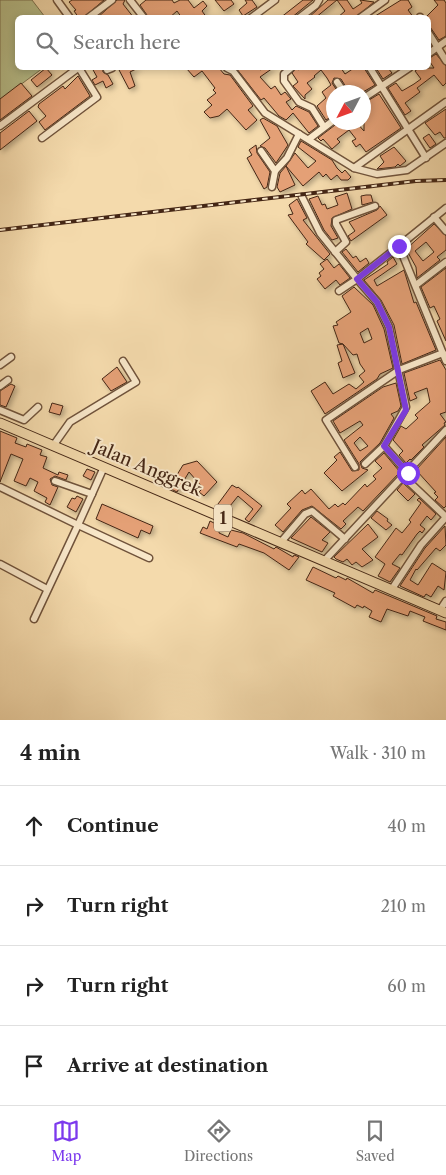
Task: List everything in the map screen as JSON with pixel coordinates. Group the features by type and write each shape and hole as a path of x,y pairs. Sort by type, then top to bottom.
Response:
{"highway":[{"name":"Jalan Anggrek","path":"0,423 56,442 104,467 443,612"}],"street":[{"path":"57,0 68,15"},
{"path":"97,15 112,0"},
{"path":"130,0 142,15"},
{"path":"255,15 275,0"},
{"path":"303,15 316,5 319,0"},
{"path":"364,15 385,0"},
{"path":"431,37 446,60"},
{"path":"431,52 446,41"},
{"path":"0,126 75,70"},
{"path":"42,138 97,97 79,70"},
{"path":"231,70 265,113 354,168 377,174 407,170 446,143"},
{"path":"288,70 283,78 288,89 299,102 312,108 324,127 309,140"},
{"path":"371,70 426,158"},
{"path":"371,93 406,70"},
{"path":"354,168 446,102"},
{"path":"272,187 275,171 287,158 299,134"},
{"path":"261,151 275,171"},
{"path":"302,197 311,218 335,252 377,302 393,339 406,410 384,446 365,464"},
{"path":"335,252 346,242 336,224 336,220 374,206"},
{"path":"339,292 446,208"},
{"path":"434,217 446,231"},
{"path":"399,246 446,360"},
{"path":"416,286 446,262"},
{"path":"355,467 326,420 399,370 444,353"},
{"path":"0,365 11,357"},
{"path":"56,442 70,422 136,382 123,361"},
{"path":"0,386 8,380"},
{"path":"0,410 24,420 38,407"},
{"path":"324,561 446,430"},
{"path":"384,446 406,475 446,517 421,545 392,589"},
{"path":"34,619 104,467"},
{"path":"55,481 92,494"},
{"path":"0,487 149,558"},
{"path":"281,542 305,514 312,511 345,539"},
{"path":"0,564 47,589"},
{"path":"443,612 446,601"}],"green space":[{"path":"0,0 32,0 43,15 15,15 15,70 40,70 0,100"}],"building":[{"path":"72,0 104,0 86,15 77,15 74,11 76,10 69,2"},
{"path":"117,0 125,0 123,4 132,15 100,15"},
{"path":"146,0 172,0 174,3 180,0 188,0 194,8 203,1 207,6 202,11 205,15 180,15 177,11 172,15 147,15 140,5"},
{"path":"215,0 231,0 234,4 224,11"},
{"path":"245,0 252,0 257,7 242,15 239,10 247,3"},
{"path":"303,0 313,0 295,15 284,15"},
{"path":"328,0 337,0 319,15 311,15"},
{"path":"337,0 347,0 353,9 362,3 360,0 374,2 359,15 340,15 345,11"},
{"path":"401,0 408,0 412,7 408,10 412,15 377,15"},
{"path":"434,0 444,0 446,3 446,36 439,40 431,28 431,15 428,15 438,5"},
{"path":"436,54 446,66 446,83 443,86 434,75 417,88 420,92 405,103 411,111 405,115 388,88 396,83 402,91 421,79 415,71 431,70 431,68 434,68 431,64 431,57"},
{"path":"44,70 48,70 52,75 37,87 31,80"},
{"path":"93,70 103,70 113,84 106,88 103,81 95,85 92,80 97,77"},
{"path":"119,70 134,70 130,72 135,86 129,89"},
{"path":"188,70 221,70 224,74 230,75 253,106 248,110 257,120 246,130 227,109 219,116 210,118 204,112 212,105 207,100 216,93 213,90 215,88 202,71 194,77"},
{"path":"238,70 270,70 260,77 271,89 275,86 281,95 285,92 291,99 286,102 292,110 296,106 309,112 318,126 309,133 293,113 286,120 279,116 264,98 261,100"},
{"path":"294,70 321,70 307,83 312,89 305,95 305,99 293,86 298,82 292,73"},
{"path":"321,70 342,70 345,74 351,70 365,70 375,85 371,87 371,85 345,85 341,79 334,78 332,83 333,85 331,85"},
{"path":"377,70 390,70 392,73 383,79"},
{"path":"78,76 90,96 45,130 39,122 46,116 38,107 39,104 63,86 65,89"},
{"path":"21,83 32,96 0,120 0,99"},
{"path":"326,89 326,98 322,92"},
{"path":"379,94 401,128 366,152 360,144 356,147 352,141 356,139 349,130 371,130 371,99"},
{"path":"326,98 326,120 317,106"},
{"path":"446,109 446,138 444,138 440,132 435,135 425,123"},
{"path":"29,111 37,121 0,150 0,133"},
{"path":"263,118 277,126 288,145 276,163 265,148 260,146 270,138 260,120"},
{"path":"328,130 349,130 337,139 340,142 332,149 323,139 321,141 318,138"},
{"path":"429,134 436,144 430,148 423,138"},
{"path":"301,141 332,160 342,173 345,170 351,177 348,180 341,180 337,175 331,180 326,174 323,177 319,172 303,186 286,166 295,153 308,168 316,161 298,147"},
{"path":"256,145 257,153 270,172 267,187 264,189 247,158 252,155 249,150"},
{"path":"394,147 406,161 400,166 398,164 395,167 377,169 384,162 380,156"},
{"path":"286,166 295,185 280,192 277,187 280,173"},
{"path":"347,193 352,209 332,218 331,226 338,238 332,240 324,230 309,199 318,196 322,205 325,204 327,209 338,205 335,197"},
{"path":"371,195 373,202 362,205 361,196"},
{"path":"297,199 307,218 303,220 330,254 324,260 306,244 308,242 288,215 293,214 289,205"},
{"path":"380,206 387,215 351,241 348,236 355,231 349,222 377,210"},
{"path":"434,224 446,236 446,250 437,257 440,260 417,278 416,267 406,249","holes":["426,242 434,252 423,261 415,251"]},
{"path":"346,249 353,258 356,256 360,262 366,258 369,263 358,272 342,252"},
{"path":"393,257 397,264 374,280 377,286 404,270 414,303 416,302 436,350 402,364 394,325 381,300 364,280 388,264 387,262"},
{"path":"327,259 334,268 339,264 350,278 340,285 336,280 325,289 317,279 321,276 319,273 324,269 320,264"},
{"path":"446,268 446,341 437,321 440,319 434,306 430,308 421,287"},
{"path":"354,287 373,305 384,329 393,368 380,374 377,379 325,414 311,391 325,382 333,394 349,384 356,389 364,382 359,376 365,371 360,364 357,354 353,355 343,344 339,343 333,326 338,325 336,322 351,312 342,296","holes":["368,328 372,339 364,343 360,333"]},
{"path":"343,344 355,373 343,378 338,363 342,361 337,345"},
{"path":"440,360 446,370 446,412 440,414 446,422 422,445 424,447 406,463 399,455 403,451 393,440 401,426 406,429 418,418 415,415 430,402 427,388 414,393 417,398 410,401 404,373"},
{"path":"117,367 127,382 111,391 102,379"},
{"path":"396,383 401,406 398,411 391,414 394,418 380,443 360,462 362,468 368,470 342,491 324,473 337,460 334,457 340,452 352,471 359,470 359,464 344,440 363,425 360,421 340,433 333,421 383,387","holes":["360,437 368,446 360,451 354,443"]},
{"path":"11,384 15,386 6,407 0,405 0,391"},
{"path":"52,403 63,406 60,415 49,412"},
{"path":"0,431 17,438 15,443 26,447 27,444 42,450 40,455 47,457 43,468 58,475 59,472 68,475 66,480 55,476 50,479 52,485 58,487 50,505 45,502 47,498 34,491 38,482 30,478 26,486 14,481 23,459 11,454 0,482"},
{"path":"446,437 446,506 444,508 435,500 438,497 434,493 436,492 416,470"},
{"path":"384,453 400,472 363,511 358,507 343,521 346,524 341,529 312,506 302,510 283,532 275,525 291,508 287,504 302,490 305,494 311,489 329,509 335,504 338,507 343,503 345,505 365,484 367,487 376,479 373,476 382,468 375,461"},
{"path":"197,461 217,482 204,496 199,492 203,488 189,472 177,492 169,488 183,465"},
{"path":"87,469 95,472 91,480 83,476"},
{"path":"403,483 415,494 408,501 397,490"},
{"path":"232,485 238,487 262,506 249,522 245,519 253,509 238,496 226,511 218,504"},
{"path":"77,496 83,499 76,512 67,507 72,498 75,499"},
{"path":"419,498 436,514 431,520 427,516 420,525 425,529 422,533 420,531 417,534 402,555 400,554 392,564 400,568 390,582 378,576 385,564 375,557 396,528 402,533 411,522 409,520 421,503 417,500"},
{"path":"102,504 153,526 150,534 141,530 138,538 96,519"},
{"path":"377,511 388,519 387,521 392,525 386,530 371,518"},
{"path":"311,517 330,532 322,540 328,543 322,552 291,538"},
{"path":"210,521 220,526 219,533 228,537 231,530 243,533 274,549 276,547 293,557 294,555 299,557 289,570 264,553 239,544 237,547 200,533 203,527 207,529"},
{"path":"368,524 378,537 362,549 373,560 362,567 356,562 352,565 347,559 343,562 336,559 334,557"},
{"path":"445,526 446,545 440,551 436,548 416,569 410,580 418,585 432,563 446,572 444,590 438,586 431,597 426,594 424,597 400,586 425,548"},
{"path":"313,567 336,578 338,576 346,580 347,578 373,593 375,590 437,616 436,619 446,622 446,630 423,621 425,617 410,611 408,616 387,609 381,622 369,617 372,611 364,606 363,608 357,605 355,608 333,596 335,593 306,580"}],"railway":[{"path":"0,230 416,181 446,180"}],"route":[{"path":"399,246 357,279 382,310 393,339 406,401 406,410 384,446 408,473"}]}
